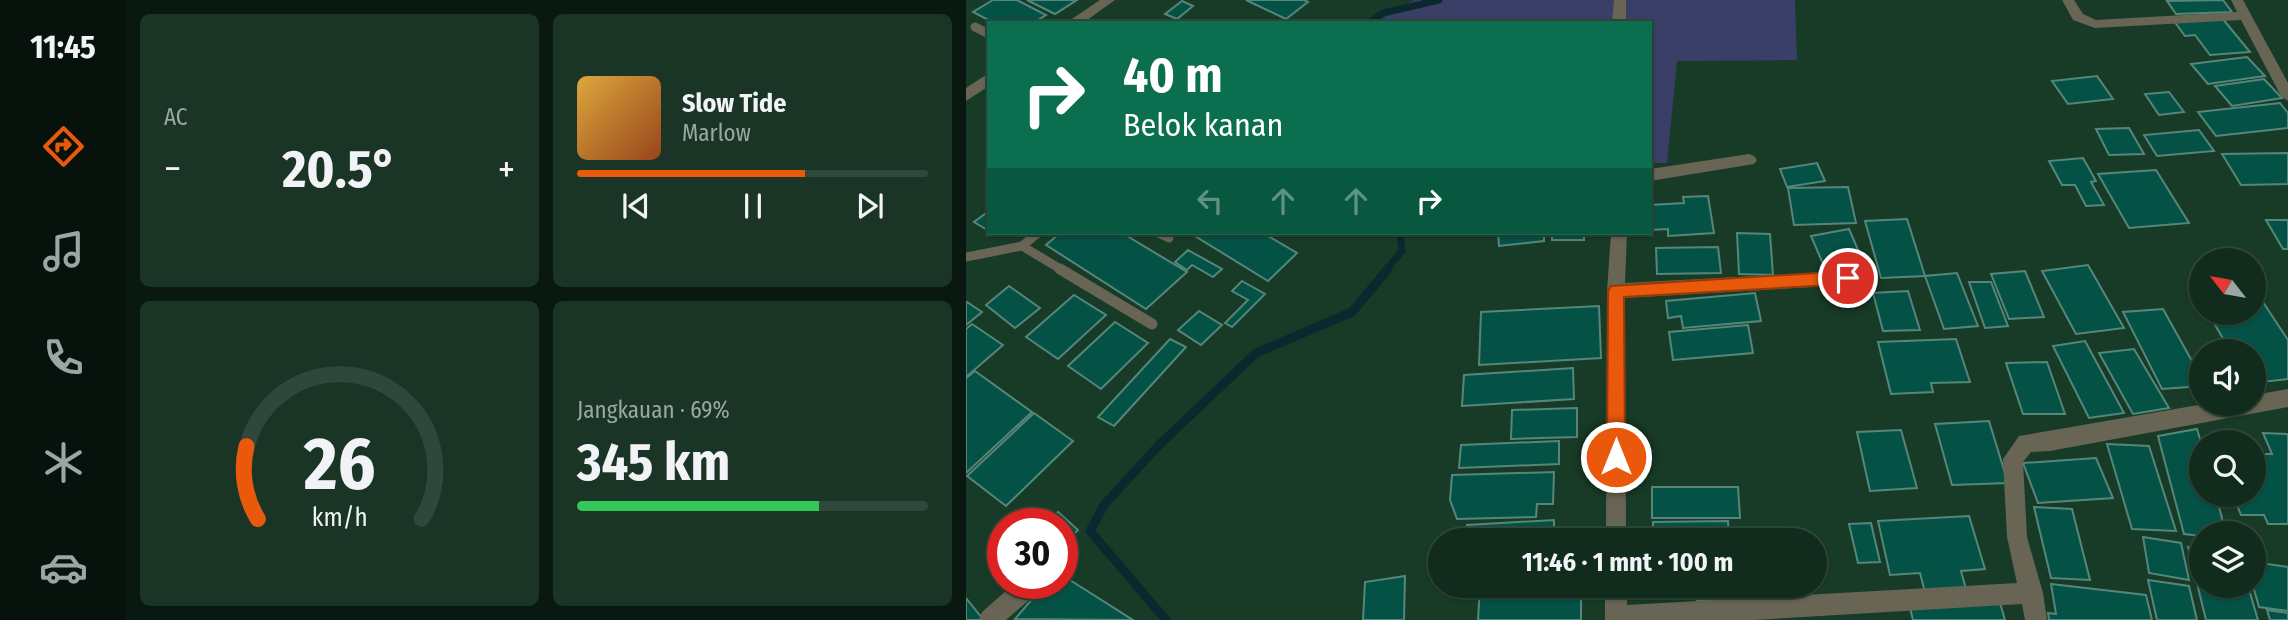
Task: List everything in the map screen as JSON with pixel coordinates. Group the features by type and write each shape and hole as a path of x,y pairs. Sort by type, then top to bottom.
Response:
{"street":[{"path":"1076,21 1109,0"},
{"path":"1619,21 1620,0"},
{"path":"2068,0 2078,17 2095,24 2245,16"},
{"path":"2238,0 2288,96"},
{"path":"966,96 987,80"},
{"path":"1652,175 1749,160"},
{"path":"1616,528 1616,291 1619,235"},
{"path":"1616,291 1848,278"},
{"path":"2266,402 2288,398"},
{"path":"2036,620 2032,593 2017,537 2013,460 2026,443 2050,442 2189,416"},
{"path":"1616,598 1616,618 2032,593"},
{"path":"990,620 1013,599"}],"lane":[{"path":"975,27 987,33"},
{"path":"966,257 1022,246 1036,235"},
{"path":"1162,235 1169,238"},
{"path":"1022,246 1152,324"}],"shaded area":[{"path":"1414,0 1795,0 1797,60 1677,61 1667,163 1652,163 1652,21 1377,21"}],"building":[{"path":"993,0 1017,0 1046,15 1036,21 990,21 973,12"},
{"path":"1027,0 1077,0 1055,14"},
{"path":"1246,0 1304,0 1308,2 1286,19"},
{"path":"2223,0 2232,12 2176,14 2167,1"},
{"path":"1182,1 1193,6 1177,19 1165,14"},
{"path":"2222,18 2250,52 2210,55 2195,35 2185,36 2174,21"},
{"path":"2247,57 2265,76 2208,84 2191,64"},
{"path":"2097,76 2113,99 2068,104 2052,81"},
{"path":"2264,79 2282,98 2232,106 2215,86"},
{"path":"2169,92 2184,112 2159,115 2145,94"},
{"path":"2280,103 2288,113 2288,128 2216,136 2198,112"},
{"path":"2129,128 2144,154 2109,155 2096,129"},
{"path":"2199,130 2214,151 2157,156 2144,135"},
{"path":"2288,153 2288,184 2241,185 2222,154"},
{"path":"2083,158 2096,181 2091,182 2104,205 2086,206 2075,185 2062,185 2049,161"},
{"path":"1817,163 1825,181 1787,187 1780,169"},
{"path":"2156,170 2189,223 2129,228 2098,174"},
{"path":"1848,187 1856,223 1794,225 1788,188"},
{"path":"1708,196 1714,233 1668,236 1668,229 1652,230 1652,205 1684,203 1683,197"},
{"path":"987,212 987,230 974,222"},
{"path":"1907,219 1925,276 1881,278 1865,221"},
{"path":"2266,220 2288,220 2288,249 2283,249"},
{"path":"1849,229 1865,266 1827,273 1811,236"},
{"path":"1737,233 1770,234 1773,275 1739,274"},
{"path":"1058,235 1125,235 1187,272 1146,309 1046,245"},
{"path":"1193,235 1266,235 1297,253 1268,281"},
{"path":"1498,235 1544,235 1544,241 1499,246"},
{"path":"1552,235 1584,235 1584,240 1552,240"},
{"path":"1718,247 1721,273 1657,274 1656,248"},
{"path":"1188,250 1222,269 1213,277 1192,265 1187,270 1175,262"},
{"path":"2088,265 2124,328 2076,334 2042,271"},
{"path":"2025,271 2044,317 2009,319 1991,274"},
{"path":"1957,273 1978,326 1944,329 1925,276"},
{"path":"1242,281 1265,294 1232,327 1225,323 1248,300 1232,291"},
{"path":"1969,282 1991,282 2008,326 1985,328"},
{"path":"1009,286 1040,308 1015,328 986,305"},
{"path":"1908,291 1920,330 1883,331 1873,293"},
{"path":"1755,293 1761,321 1683,328 1681,316 1668,318 1666,301"},
{"path":"1074,295 1106,315 1058,359 1026,337"},
{"path":"966,303 982,312 966,325"},
{"path":"1599,306 1601,358 1479,365 1481,312"},
{"path":"2266,307 2288,340 2288,379 2266,382 2266,339 2223,339 2216,326 2266,326"},
{"path":"2163,309 2189,356 2189,387 2162,389 2123,312"},
{"path":"1199,311 1222,325 1201,345 1178,330"},
{"path":"1115,322 1148,343 1101,389 1068,366"},
{"path":"972,324 1003,345 966,377 966,329"},
{"path":"1748,325 1753,353 1673,360 1669,332"},
{"path":"1170,339 1186,347 1114,426 1098,417"},
{"path":"1956,339 1970,382 1931,383 1933,392 1891,394 1878,342"},
{"path":"2085,341 2124,413 2089,418 2053,346"},
{"path":"2134,349 2169,408 2133,414 2099,353"},
{"path":"2047,362 2065,414 2023,414 2006,363"},
{"path":"1573,368 1574,399 1462,406 1464,375"},
{"path":"975,371 1032,412 966,473 966,378"},
{"path":"1577,408 1577,437 1511,439 1512,410"},
{"path":"1034,413 1073,441 1006,506 967,476"},
{"path":"1989,421 2008,483 1952,485 1935,424"},
{"path":"1901,430 1917,488 1870,491 1857,432"},
{"path":"2189,430 2189,507 2219,507 2223,521 2189,521 2189,535 2184,534 2158,436"},
{"path":"2266,433 2287,434 2288,524 2268,524 2264,515 2241,515 2238,507 2266,507 2266,454 2272,454"},
{"path":"1559,441 1559,464 1459,468 1461,445"},
{"path":"2107,444 2149,446 2176,531 2132,529"},
{"path":"2096,458 2113,498 2038,503 2023,463"},
{"path":"1554,472 1553,504 1537,504 1536,517 1457,519 1450,500 1452,475"},
{"path":"1652,487 1738,487 1740,518 1652,518"},
{"path":"2034,507 2072,509 2090,580 2051,578"},
{"path":"1969,516 1985,569 1961,571 1966,589 1925,592 1920,573 1890,575 1878,521"},
{"path":"1554,520 1554,528 1467,528 1467,525"},
{"path":"1728,521 1728,528 1653,528 1653,522"},
{"path":"1871,523 1880,562 1858,563 1849,524"},
{"path":"2143,537 2181,543 2189,580 2149,573"},
{"path":"2266,564 2288,567 2288,611 2259,607 2256,598 2266,598"},
{"path":"1405,576 1404,620 1363,620 1365,582"},
{"path":"2148,580 2189,586 2189,598 2192,598 2197,620 2157,620"},
{"path":"2051,584 2146,595 2152,620 2049,620 2048,613 2056,614"},
{"path":"1078,585 1133,620 1015,619 1032,599 1078,599"},
{"path":"966,598 982,618 966,620"},
{"path":"1479,598 1581,598 1581,620 1478,620"},
{"path":"1697,598 1733,600 1697,601"},
{"path":"2201,598 2252,598 2258,620 2206,620"},
{"path":"2000,603 2005,620 1913,620 1910,608"},
{"path":"2267,610 2288,613 2288,620 2270,620"}],"waterway":[{"path":"1372,21 1383,13 1439,0"},
{"path":"1386,270 1402,251 1400,235"},
{"path":"1166,620 1090,531 1104,505 1158,446 1256,353 1352,312 1388,269"}],"route":[{"path":"1616,457 1616,291 1848,278"}]}
